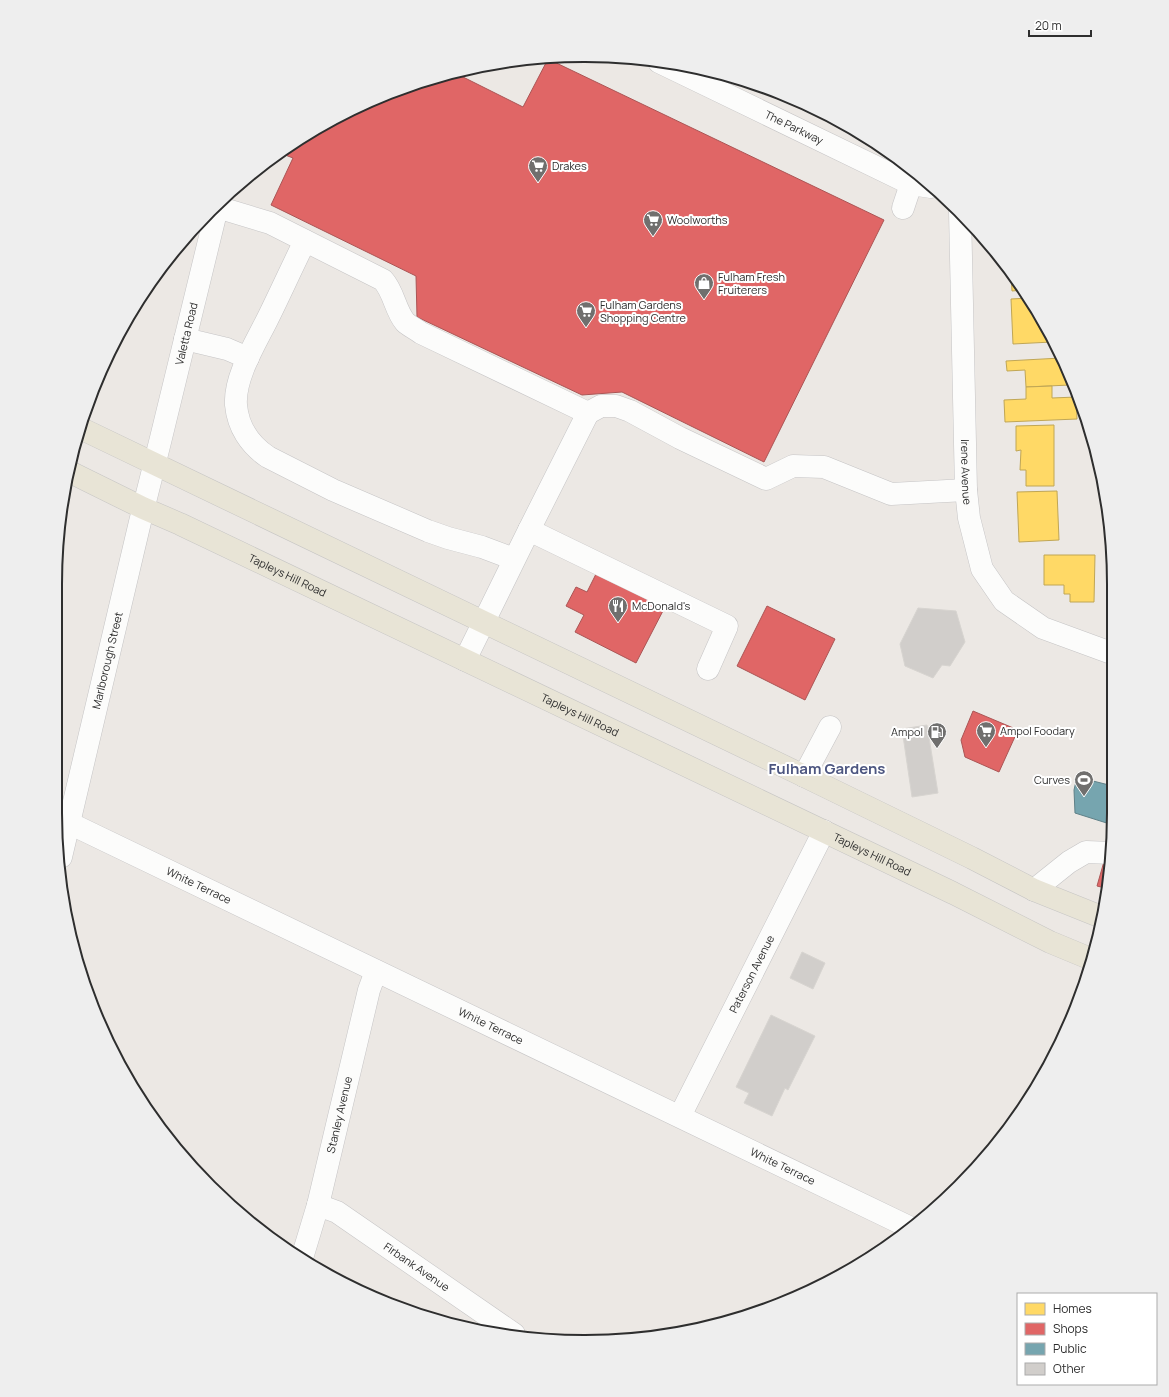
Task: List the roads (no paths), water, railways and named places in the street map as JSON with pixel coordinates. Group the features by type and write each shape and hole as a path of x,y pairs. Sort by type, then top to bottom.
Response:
{"main road":[{"path":"86,431 804,776 1034,890 1097,915"},
{"name":"Tapleys Hill Road","path":"74,474 824,831 1050,942 1086,957"}],"street":[{"name":"The Parkway","path":"676,70 921,186"},
{"path":"903,208 921,186"},
{"path":"224,207 264,221 383,280 407,324 588,413"},
{"name":"Valetta Road","path":"155,463 216,214"},
{"name":"Irene Avenue","path":"960,222 966,490 969,518 982,569 1004,601 1043,628 1107,651"},
{"path":"305,241 248,358 240,379 237,390 236,404 238,417 249,440 268,457 333,490 441,536 482,547 514,559"},
{"path":"185,339 227,350 248,358"},
{"path":"465,660 588,413 601,406 616,406 630,411 680,438 766,479 793,466 824,467 891,494 966,490"},
{"name":"Marlborough Street","path":"63,848 155,463"},
{"path":"529,530 728,626 708,669"},
{"path":"804,776 830,728"},
{"name":"White Terrace","path":"69,823 906,1225"},
{"name":"Paterson Avenue","path":"680,1116 824,831"},
{"path":"1034,890 1068,862 1086,852 1105,853"},
{"name":"Stanley Avenue","path":"304,1253 318,1205 369,990 376,971"},
{"name":"Firbank Avenue","path":"318,1205 337,1212 507,1329"}],"place":[{"name":"Drakes","path":"538,183"},
{"name":"Woolworths","path":"653,237"},
{"name":"Fulham Fresh Fruiterers","path":"704,300"},
{"name":"Fulham Gardens Shopping Centre","path":"586,328"},
{"name":"McDonald's","path":"618,623"},
{"name":"Ampol Foodary","path":"986,748"},
{"name":"Ampol","path":"937,749"},
{"name":"Curves","path":"1084,797"}],"district":[{"name":"Fulham Gardens","path":"827,769"}]}
